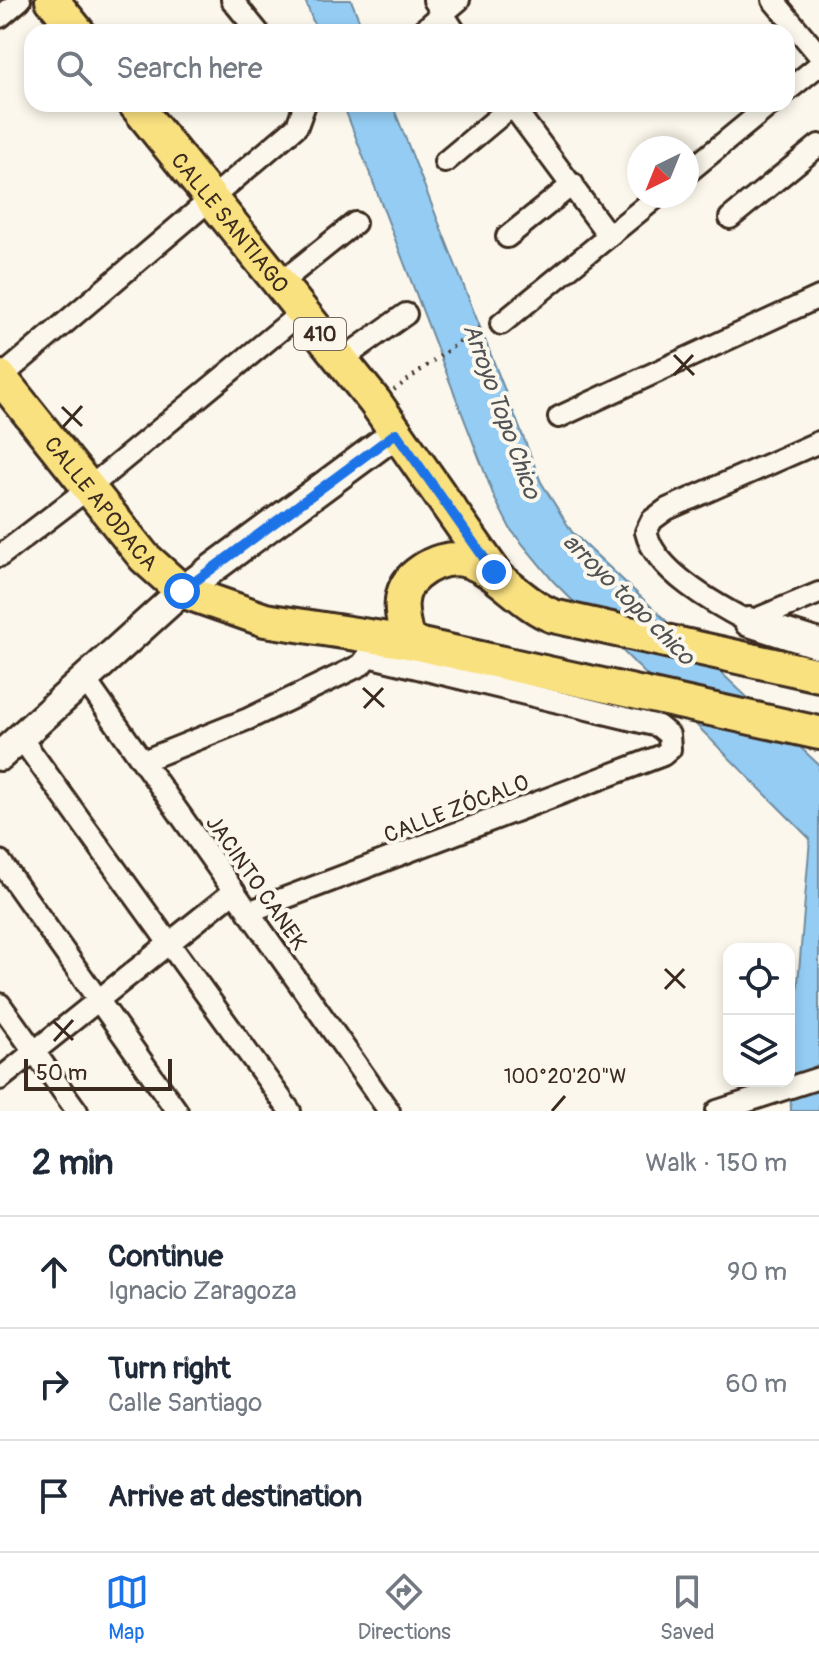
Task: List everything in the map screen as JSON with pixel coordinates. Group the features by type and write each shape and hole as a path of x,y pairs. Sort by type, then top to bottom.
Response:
{"main road":[{"path":"52,0 72,24"},
{"name":"CALLE SANTIAGO","path":"141,112 375,402 494,572"},
{"name":"CALLE APODACA","path":"0,378 144,557 182,591 265,620 368,646 408,642 804,730"},
{"path":"408,642 401,600 405,588 419,573 435,562 449,560 471,561 494,572"},
{"name":"410","path":"494,572 538,611 577,623 819,675"}],"street":[{"path":"0,17 20,0"},
{"path":"232,0 252,24"},
{"path":"438,8 459,0"},
{"path":"773,0 793,24"},
{"path":"795,26 819,55"},
{"path":"795,84 819,65"},
{"path":"0,378 297,126 303,112"},
{"path":"445,162 504,112"},
{"path":"517,112 609,236"},
{"path":"699,163 761,112"},
{"path":"730,218 819,145"},
{"path":"507,237 573,184"},
{"path":"494,323 643,208"},
{"path":"279,284 355,223"},
{"path":"559,417 819,297"},
{"path":"0,556 90,487 302,312"},
{"path":"341,360 406,314"},
{"path":"290,1111 168,944 11,747 182,591 396,433"},
{"path":"819,442 667,509 652,520 647,537 655,552 712,603 749,622 819,644"},
{"path":"749,622 819,593"},
{"path":"143,761 248,719 361,665 368,646"},
{"name":"CALLE APODACA","path":"368,646 658,726 672,740"},
{"name":"JACINTO CANEK","path":"86,681 389,1111"},
{"name":"CALLE ZÓCALO","path":"248,912 663,755 672,740"},
{"path":"0,861 177,1111"},
{"path":"0,1079 233,892"},
{"path":"0,1004 77,1111"},
{"path":"717,1111 810,1082"}],"path":[{"path":"375,402 494,323"}],"water":[{"path":"305,0 351,0 361,24 314,24"},
{"path":"346,112 395,112 541,482 572,532 819,765 819,1111 791,1111 790,1087 795,1087 795,1019 810,839 553,581 511,530 495,499"}],"route":[{"path":"182,591 396,433 494,572"}],"water label":[{"name":"Arroyo Topo Chico","path":"502,411"},
{"name":"arroyo topo chico","path":"629,599"}]}
